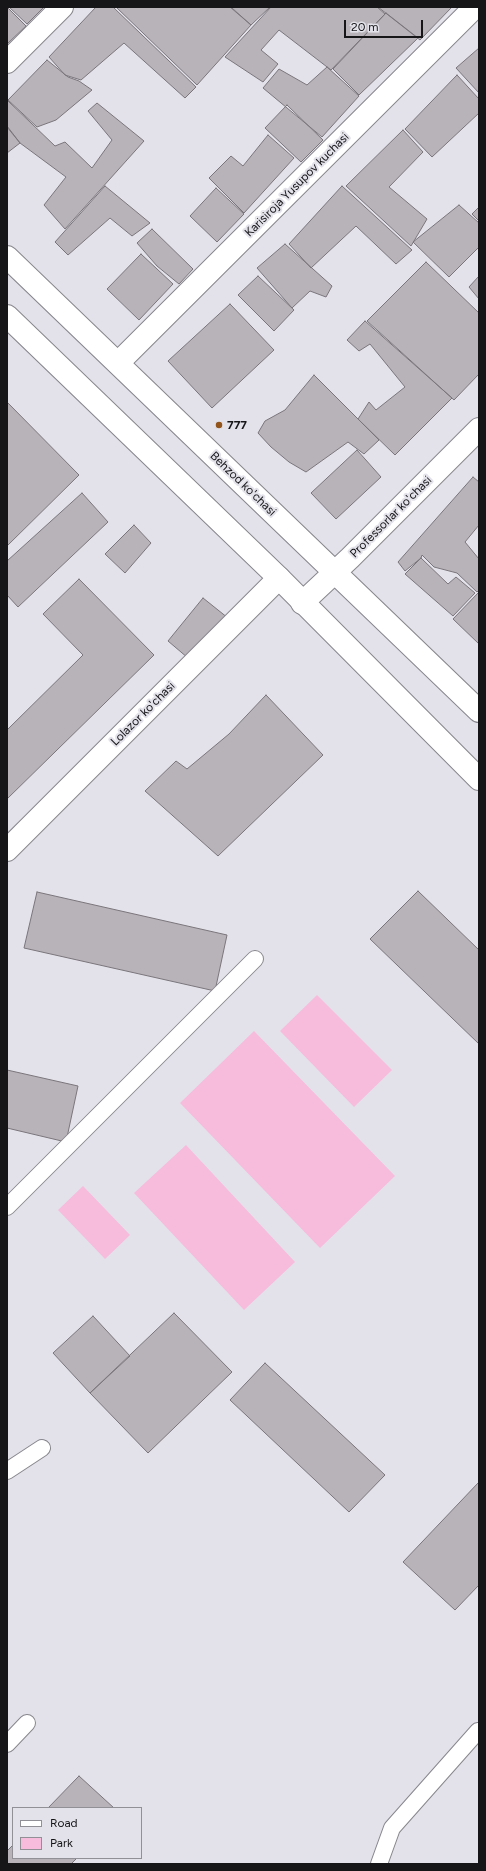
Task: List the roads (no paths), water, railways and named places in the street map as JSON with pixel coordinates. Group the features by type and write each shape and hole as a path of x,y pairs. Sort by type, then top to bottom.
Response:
{"street":[{"path":"7,62 62,7"},
{"name":"Karisiroja Yusupov kuchasi","path":"118,363 475,7"},
{"name":"Behzod ko'chasi","path":"7,257 479,711"},
{"path":"7,316 278,578 479,779"},
{"name":"Professorlar ko'chasi","path":"302,603 336,572 479,429"},
{"name":"Lolazor ko'chasi","path":"7,850 278,578"}],"lane":[{"path":"7,1207 255,959"},
{"path":"7,1471 42,1448"},
{"path":"7,1744 27,1723"},
{"path":"379,1864 392,1828 478,1731"}],"place":[{"name":"777","path":"219,425"}]}
